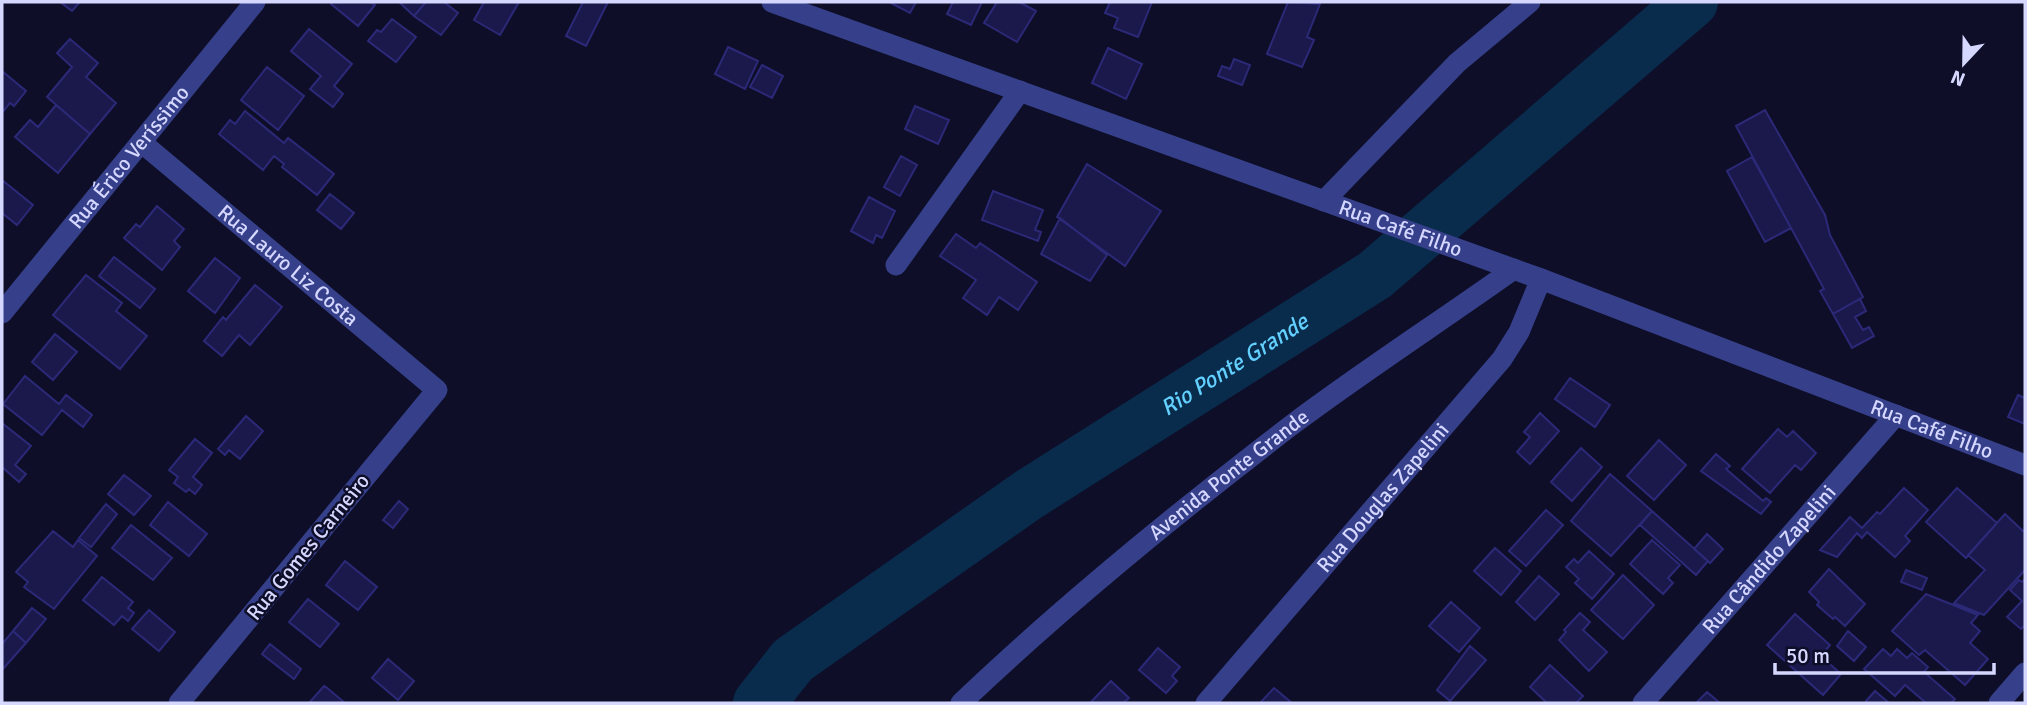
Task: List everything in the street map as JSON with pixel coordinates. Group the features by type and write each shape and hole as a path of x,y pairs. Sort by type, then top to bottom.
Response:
{"street":[{"name":"Rua Érico Veríssimo","path":"2,313 256,2"},
{"name":"Rua Café Filho","path":"772,2 1514,269 2025,464"},
{"path":"1324,201 1457,64 1530,2"},
{"path":"897,265 1020,91"},
{"name":"Rua Lauro Liz Costa","path":"141,142 437,390"},
{"name":"Avenida Ponte Grande","path":"961,703 1072,603 1178,513 1296,423 1514,269"},
{"name":"Rua Douglas Zapelini","path":"1206,703 1502,359 1519,332 1541,279"},
{"name":"Rua Gomes Carneiro","path":"179,703 437,390"},
{"name":"Rua Cândido Zapelini","path":"1643,703 1896,415"},
{"path":"1999,703 2025,673"}],"building":[{"path":"60,2 80,2 72,11"},
{"path":"370,2 375,5 358,26 331,4"},
{"path":"399,2 426,2 414,16"},
{"path":"426,2 444,2 458,13 441,35 414,16"},
{"path":"484,2 519,2 500,35 474,20"},
{"path":"583,2 608,2 586,46 566,36"},
{"path":"889,2 916,2 910,13"},
{"path":"953,2 982,2 971,25 947,14"},
{"path":"997,2 1019,2 1036,11 1017,42 984,23"},
{"path":"1110,2 1152,2 1138,37 1114,28 1118,18 1105,13"},
{"path":"1288,2 1320,4 1307,37 1314,40 1302,67 1267,54"},
{"path":"392,19 416,37 396,62 368,41 377,30 381,32"},
{"path":"309,29 352,64 334,86 343,94 333,107 310,89 321,76 291,51"},
{"path":"70,39 98,63 86,77 116,103 90,134 47,97 72,67 57,53"},
{"path":"728,47 758,61 745,89 715,74"},
{"path":"1108,48 1142,64 1126,99 1092,83"},
{"path":"1234,59 1250,65 1242,85 1218,76 1222,66 1230,69"},
{"path":"762,65 783,76 772,98 750,87"},
{"path":"267,67 304,96 278,130 241,100"},
{"path":"2,71 26,91 14,106 10,103 2,113"},
{"path":"56,105 90,134 58,173 15,137 30,120 38,127"},
{"path":"915,106 949,120 938,144 905,129"},
{"path":"1765,110 1825,215 1830,235 1863,297 1833,314 1820,291 1824,289 1736,126"},
{"path":"245,111 284,143 288,138 334,174 317,195 282,167 284,164 274,156 263,170 219,134 230,120 235,124"},
{"path":"901,156 917,165 900,196 884,187"},
{"path":"1752,157 1791,228 1765,242 1727,171"},
{"path":"1087,164 1161,211 1125,266 1057,217"},
{"path":"2,180 33,205 17,225 2,213"},
{"path":"993,191 1043,210 1035,230 1041,232 1038,241 982,220"},
{"path":"330,194 354,213 341,229 317,210"},
{"path":"869,197 895,211 882,238 876,235 873,243 851,231"},
{"path":"157,206 184,229 174,241 180,247 162,270 124,238 136,224 140,227"},
{"path":"1060,218 1107,255 1090,281 1041,254"},
{"path":"956,234 976,248 980,243 1037,282 1018,310 999,297 987,315 963,298 976,280 940,256"},
{"path":"114,257 155,289 140,308 99,276"},
{"path":"215,258 240,278 215,313 188,291"},
{"path":"86,275 122,303 116,311 147,336 120,369 53,315"},
{"path":"255,285 282,307 250,345 239,335 222,356 204,341 223,317 226,320"},
{"path":"1860,299 1866,311 1855,317 1863,330 1869,327 1874,336 1852,348 1833,314"},
{"path":"55,334 77,352 53,380 32,362"},
{"path":"25,376 59,404 66,395 92,415 83,427 62,410 42,435 3,404"},
{"path":"1570,378 1610,405 1595,427 1555,399"},
{"path":"2018,395 2025,398 2025,424 2008,417"},
{"path":"1540,413 1559,431 1530,464 1517,452 1530,437 1524,432"},
{"path":"246,416 263,431 240,459 229,450 225,455 218,449"},
{"path":"2,423 31,446 15,465 26,474 19,482 2,467"},
{"path":"1778,429 1787,437 1793,431 1816,453 1801,470 1795,465 1770,493 1742,469"},
{"path":"195,439 212,453 193,477 202,485 195,494 189,489 186,492 174,483 178,477 169,470"},
{"path":"1659,440 1686,465 1654,500 1627,476"},
{"path":"1581,448 1602,467 1572,501 1551,482"},
{"path":"1716,454 1730,466 1726,469 1763,501 1766,498 1771,502 1761,514 1701,471"},
{"path":"1610,474 1652,511 1611,556 1571,521"},
{"path":"124,475 151,496 134,515 108,494"},
{"path":"1904,488 1928,510 1905,536 1910,541 1895,557 1867,532 1862,538 1857,533 1837,557 1820,550 1850,517 1862,528 1877,512 1880,514"},
{"path":"1957,488 1997,523 1966,558 1926,522"},
{"path":"399,501 408,509 393,528 383,520"},
{"path":"168,502 207,534 189,556 150,525"},
{"path":"106,504 117,514 91,547 79,538"},
{"path":"1546,510 1563,525 1526,566 1509,551"},
{"path":"1652,511 1708,561 1696,575 1640,525"},
{"path":"2005,514 2023,531 2025,529 2025,570 1984,615 1954,603 1985,570 1968,555"},
{"path":"131,525 172,558 153,580 112,548"},
{"path":"53,531 73,547 78,540 97,556 54,609 24,587 28,582 16,572"},
{"path":"1707,534 1723,549 1710,563 1694,549"},
{"path":"1652,540 1680,565 1668,578 1673,583 1663,594 1630,564"},
{"path":"1495,548 1521,571 1501,595 1474,571"},
{"path":"1589,551 1614,574 1592,599 1575,583 1579,579 1566,567 1574,559 1578,563"},
{"path":"345,561 377,587 358,610 326,585"},
{"path":"1829,569 1865,604 1845,626 1817,605 1819,602 1809,592"},
{"path":"1906,570 1927,578 1922,590 1901,582"},
{"path":"1623,575 1654,605 1623,639 1591,610"},
{"path":"1539,576 1559,594 1535,620 1516,602"},
{"path":"102,577 133,602 128,608 134,613 128,621 122,616 114,625 83,600"},
{"path":"2025,579 2025,625 2021,629 2007,617 2022,601 2010,590 2019,580 2022,582"},
{"path":"1926,594 1978,615 1971,623 1980,631 1970,643 1988,659 1965,685 1925,650 1919,655 1892,631"},
{"path":"308,599 339,624 320,647 289,622"},
{"path":"1451,602 1480,628 1459,652 1429,626"},
{"path":"32,608 46,619 26,643 13,631"},
{"path":"149,610 175,632 159,651 132,629"},
{"path":"1580,613 1590,622 1583,630 1607,652 1589,671 1559,640 1566,632 1564,630"},
{"path":"1795,614 1830,645 1821,656 1841,674 1823,695 1767,645"},
{"path":"13,631 26,643 2,670 2,644"},
{"path":"1848,631 1866,647 1854,661 1837,646"},
{"path":"270,644 301,669 294,679 262,654"},
{"path":"1470,646 1486,660 1450,701 1437,690"},
{"path":"1158,648 1180,667 1172,676 1177,681 1166,693 1139,670"},
{"path":"1883,649 1891,656 1897,649 1907,658 1912,653 1928,667 1924,672 1955,699 1951,703 1926,703 1905,685 1895,696 1864,669"},
{"path":"388,659 414,681 398,700 372,678"},
{"path":"1550,665 1583,696 1576,703 1547,703 1530,687"},
{"path":"1111,681 1129,698 1123,703 1090,703"},
{"path":"326,687 345,703 309,703"},
{"path":"1274,688 1292,703 1260,703"},
{"path":"1875,691 1889,703 1868,703 1866,701"},
{"path":"1707,692 1720,703 1696,703"}],"waterway":[{"name":"Rio Ponte Grande","path":"759,703 793,660 1028,495 1375,275 1692,2"}]}
